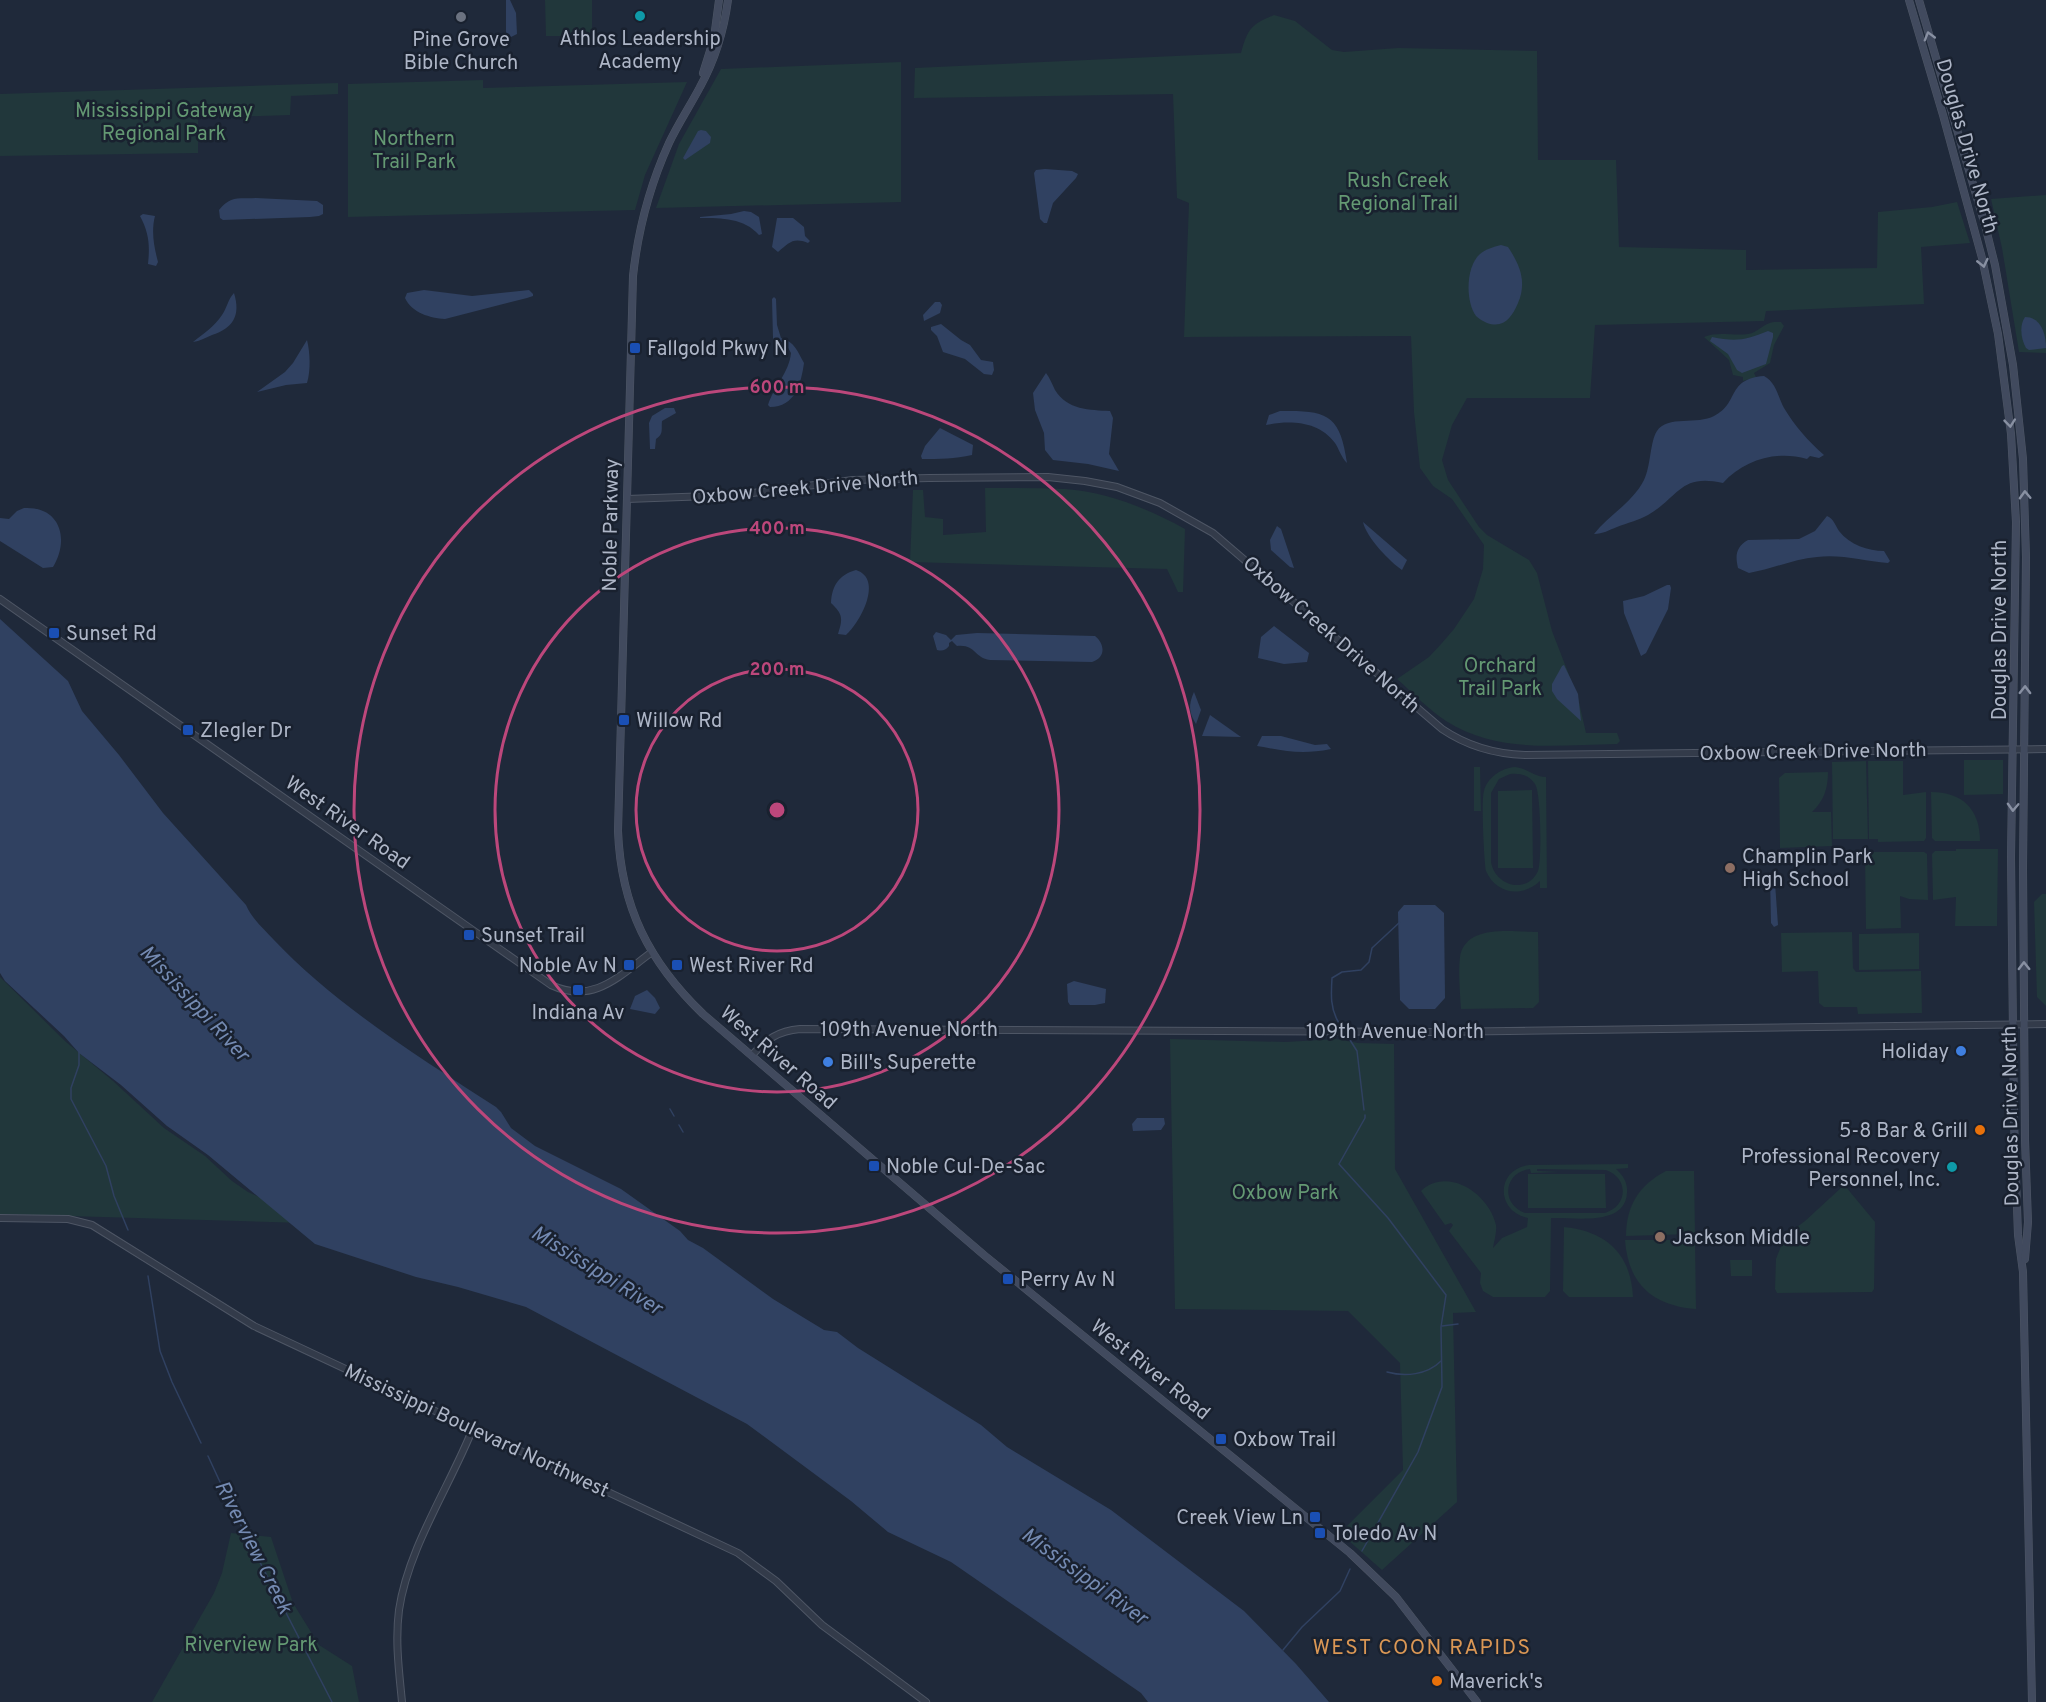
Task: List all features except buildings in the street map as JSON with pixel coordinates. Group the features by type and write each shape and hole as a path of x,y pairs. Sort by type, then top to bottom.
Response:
{"main road":[{"name":"Noble Parkway","path":"652,952 630,907 619,846 632,291 635,256 658,168 690,103 710,54 719,0"},
{"name":"Noble Parkway","path":"690,103 700,89 712,63 725,22 728,0"},
{"name":"Douglas Drive North","path":"1909,0 1982,258 2003,365 2012,434 2016,514 2011,857 2013,1025 2017,1210 2023,1272 2032,1702"},
{"name":"Douglas Drive North","path":"1919,0 1995,265 2013,365 2021,431 2026,508 2024,748 2028,1228 2023,1272"},
{"name":"West River Road","path":"652,952 685,996 703,1014 984,1255 1381,1580 1477,1702"}],"street":[{"name":"Oxbow Creek Drive North","path":"627,499 737,495 863,479 1028,477 1085,481 1117,488 1160,503 1213,533 1434,722 1458,739 1484,749 1504,753 1525,755 2046,748"},
{"name":"West River Road","path":"0,599 551,985 570,991 596,990 613,981 652,952"},
{"name":"109th Avenue North","path":"752,1055 777,1033 800,1029 1436,1032 2046,1024"},
{"name":"Mississippi Boulevard Northwest","path":"0,1218 68,1219 93,1225 249,1323 738,1553 776,1581 822,1625 927,1702"},
{"path":"402,1702 397,1639 404,1588 415,1555 473,1428"}],"green space":[{"path":"545,0 592,0 592,31 588,36 546,36"},
{"name":"Rush Creek Regional Trail","path":"1274,15 1295,21 1332,50 1344,52 1398,48 1537,51 1538,160 1616,160 1619,247 1746,250 1746,270 1877,268 1878,212 1932,207 1957,202 1970,243 1921,247 1924,304 1766,311 1764,321 1595,325 1590,398 1467,398 1452,425 1442,460 1448,480 1479,527 1487,535 1529,560 1537,573 1552,631 1578,698 1586,733 1617,733 1620,741 1617,744 1551,746 1486,739 1466,732 1446,721 1397,679 1429,657 1454,629 1474,599 1483,569 1484,545 1452,499 1433,486 1420,468 1414,412 1411,336 1184,337 1189,203 1177,198 1173,94 914,98 915,68 1241,53 1252,28"},
{"path":"901,62 901,202 656,208 679,144 721,69"},
{"name":"Northern Trail Park","path":"483,80 483,88 687,82 645,175 635,210 348,217 348,84"},
{"name":"Mississippi Gateway Regional Park","path":"338,83 338,94 291,96 290,115 198,118 198,153 0,156 0,94"},
{"path":"2046,195 2046,353 2019,352 2002,248 1991,199"},
{"path":"1774,322 1781,322 1784,326 1774,345 1770,363 1754,373 1756,377 1743,381 1743,377 1733,375 1729,360 1704,337 1715,334 1748,334"},
{"path":"985,488 1065,489 1096,494 1142,508 1185,529 1183,592 1178,592 1167,569 910,562 913,490 923,490 925,517 943,519 943,535 986,532"},
{"path":"1964,760 2003,760 2003,794 1964,795"},
{"path":"1866,761 1868,839 1833,839 1832,762"},
{"path":"1868,761 1903,761 1903,795 1926,792 1926,838 1924,841 1878,842 1878,839 1869,839"},
{"path":"1474,767 1480,767 1481,811 1474,811"},
{"path":"1510,768 1519,768 1546,777 1547,888 1540,888 1540,881 1525,890 1510,891 1496,885 1486,871 1484,791 1491,778","holes":["1510,774 1521,774 1533,781 1537,790 1540,812 1538,871 1527,883 1519,885 1505,882 1498,877 1491,862 1491,793 1499,779"]},
{"path":"1828,772 1825,794 1812,812 1831,812 1832,846 1780,848 1779,778 1785,773"},
{"path":"1532,790 1533,868 1498,868 1498,791"},
{"path":"1931,792 1952,795 1967,804 1977,820 1980,841 1935,841 1932,838"},
{"path":"1956,849 1998,849 1997,926 1955,926 1956,897 1933,900 1932,854 1935,851 1956,851"},
{"path":"1865,852 1924,852 1927,854 1928,900 1900,896 1901,928 1866,929"},
{"path":"2042,894 2046,894 2046,1006 2037,997 2034,902"},
{"path":"1492,932 1538,932 1539,1002 1533,1008 1461,1009 1460,957 1464,946 1471,939"},
{"path":"1852,932 1853,968 1856,972 1921,971 1922,1013 1858,1014 1857,1007 1824,1007 1819,1003 1818,971 1782,972 1781,933"},
{"path":"1919,933 1919,969 1859,970 1859,934"},
{"path":"0,977 66,1042 164,1128 205,1156 232,1181 248,1192 282,1207 304,1223 0,1214"},
{"name":"Oxbow Park","path":"1170,1039 1286,1042 1336,1039 1358,1043 1394,1044 1395,1169 1476,1312 1453,1313 1457,1502 1382,1570 1340,1533 1403,1470 1400,1363 1348,1311 1175,1309"},
{"path":"1628,1164 1628,1168 1616,1169 1627,1186 1624,1204 1618,1211 1608,1216 1585,1219 1551,1218 1550,1291 1545,1297 1493,1297 1483,1291 1480,1283 1481,1273 1449,1231 1453,1225 1451,1223 1445,1225 1421,1191 1432,1184 1443,1181 1466,1187 1476,1194 1485,1203 1496,1225 1493,1248 1502,1238 1527,1227 1528,1218 1517,1214 1510,1207 1505,1199 1504,1190 1505,1182 1510,1174 1518,1168 1529,1165","holes":["1530,1169 1531,1173 1560,1172 1537,1171 1537,1169 1606,1170 1619,1179 1623,1192 1618,1204 1605,1213 1525,1213 1512,1203 1508,1189 1510,1182 1521,1171"]},
{"path":"1666,1171 1694,1171 1695,1232 1692,1234 1626,1236 1628,1215 1636,1198 1648,1183"},
{"path":"1528,1174 1605,1174 1606,1208 1528,1208"},
{"path":"1842,1187 1846,1187 1875,1222 1874,1289 1872,1292 1777,1293 1775,1289 1776,1259 1785,1236"},
{"path":"1564,1227 1592,1234 1614,1247 1627,1268 1633,1297 1569,1297 1563,1291"},
{"path":"1625,1240 1692,1240 1695,1242 1696,1309 1667,1303 1646,1290 1631,1269"},
{"path":"1730,1260 1752,1260 1752,1276 1731,1276"},
{"name":"Riverview Park","path":"231,1533 271,1537 293,1603 319,1645 352,1666 359,1702 152,1702 214,1593 222,1573"}],"water":[{"path":"506,0 510,0 516,13 517,34 511,37 506,32"},
{"path":"698,131 706,131 711,137 710,143 685,160 683,158"},
{"path":"1036,170 1072,171 1078,174 1053,203 1047,223 1040,219 1034,173"},
{"path":"235,199 317,201 323,205 323,214 310,217 223,220 220,218 219,210 227,202"},
{"path":"744,211 759,217 762,234 759,235 740,222 700,218 700,217"},
{"path":"143,214 155,216 153,233 158,262 156,266 148,264 148,239 140,216"},
{"path":"777,218 793,218 804,227 805,236 810,241 808,243 792,242 778,252 772,247"},
{"path":"1501,245 1508,247 1516,260 1521,274 1522,288 1518,303 1510,317 1503,323 1493,324 1480,319 1472,310 1469,284 1475,259 1492,247"},
{"path":"424,290 472,296 529,290 533,296 445,319 422,314 405,298 407,293"},
{"path":"234,293 236,315 230,325 193,342 219,319"},
{"path":"774,297 781,338 792,344 804,363 799,386 791,399 779,406 770,407 768,405 787,367 791,353 787,346 775,343 773,338 772,299"},
{"path":"935,302 940,302 942,305 940,313 924,321 923,315"},
{"path":"2025,317 2035,320 2042,327 2046,348 2029,350 2026,348 2021,332"},
{"path":"941,324 970,345 981,360 993,362 992,375 984,374 965,359 943,352 937,336 931,330 931,327"},
{"path":"1768,331 1773,333 1773,337 1766,364 1742,373 1737,370 1728,354 1710,341 1712,337 1741,339"},
{"path":"307,340 310,361 307,383 257,392 285,372"},
{"path":"1046,373 1055,390 1066,402 1080,408 1110,411 1113,418 1109,454 1119,471 1088,464 1053,460 1045,450 1044,433 1035,410 1033,393"},
{"path":"1764,376 1774,386 1792,421 1824,455 1819,458 1810,456 1807,459 1784,456 1761,459 1741,468 1723,483 1698,481 1689,484 1648,515 1606,532 1594,534 1639,488 1646,474 1655,435 1662,426 1668,423 1707,419 1714,416 1722,411 1744,382"},
{"path":"665,408 674,408 676,413 662,421 661,433 656,439 655,449 650,449 649,423 652,416"},
{"path":"1280,411 1310,412 1329,419 1340,434 1347,463 1335,443 1321,430 1294,423 1266,425 1269,415"},
{"path":"940,428 973,445 972,455 922,459 925,446"},
{"path":"24,508 46,512 58,526 61,546 53,567 43,568 0,541 0,518 9,519"},
{"path":"1827,516 1833,520 1848,540 1872,550 1884,551 1890,561 1888,563 1826,556 1808,558 1749,573 1738,568 1737,552 1748,540 1799,539 1815,531"},
{"path":"1363,522 1407,560 1402,570 1379,549"},
{"path":"1277,526 1281,529 1294,568 1271,550 1270,540"},
{"path":"856,570 864,575 868,582 867,601 852,629 846,635 838,634 841,617 831,603 833,591 841,578"},
{"path":"1667,585 1671,588 1668,609 1646,653 1641,656 1624,613 1623,601 1644,596"},
{"name":"Mississippi River","path":"0,619 68,681 82,711 163,813 246,905 262,928 324,987 380,1030 496,1107 511,1128 535,1146 621,1189 680,1231 688,1240 703,1248 773,1299 824,1330 837,1332 858,1348 981,1425 1007,1447 1111,1510 1244,1611 1296,1664 1329,1702 1148,1702 1141,1693 951,1562 888,1532 851,1501 747,1424 526,1307 416,1277 315,1244 208,1155 167,1126 121,1085 79,1053 5,981 0,973"},
{"path":"1274,626 1309,653 1307,662 1284,664 1258,658 1261,637"},
{"path":"936,632 946,635 951,640 956,635 977,633 1095,636 1101,643 1102,654 1092,662 990,660 981,657 968,647 957,646 952,641 945,650 937,650 933,636"},
{"path":"1564,665 1578,694 1581,721 1557,699 1552,691 1552,684"},
{"path":"1194,692 1201,710 1196,724 1190,709"},
{"path":"1210,715 1241,737 1202,736"},
{"path":"1262,736 1281,736 1315,745 1327,744 1331,749 1302,752 1257,746"},
{"path":"1774,869 1778,925 1774,927 1771,923 1770,876"},
{"path":"1404,905 1435,905 1444,913 1445,998 1435,1009 1409,1009 1400,1000 1398,912"},
{"path":"1074,981 1106,989 1105,1003 1070,1005 1067,984"},
{"path":"647,990 655,998 660,1008 655,1014 630,1009 635,996"},
{"path":"1137,1118 1164,1118 1165,1124 1161,1130 1133,1131 1132,1124"}],"waterway":[{"path":"1339,1023 1331,996 1332,978 1342,972 1361,970 1369,962 1372,948 1400,922"},
{"path":"1350,1040 1357,1051 1364,1110"},
{"name":"Riverview Creek","path":"79,1051 79,1065 71,1088 71,1099 106,1166 114,1196 128,1230"},
{"path":"670,1109 674,1116"},
{"path":"1362,1551 1418,1452 1442,1387 1441,1327 1446,1295 1388,1218 1339,1164 1365,1115"},
{"path":"679,1125 683,1132"},
{"name":"Riverview Creek","path":"148,1276 160,1351 201,1443"},
{"path":"1442,1326 1458,1324"},
{"path":"1387,1372 1416,1374 1441,1361"},
{"name":"Riverview Creek","path":"208,1456 232,1508 332,1702"},
{"path":"1283,1650 1302,1627 1340,1591 1350,1569"}],"place":[{"name":"Athlos Leadership Academy","path":"640,16"},
{"name":"Pine Grove Bible Church","path":"461,17"},
{"name":"Fallgold Pkwy N","path":"635,348"},
{"name":"Sunset Rd","path":"54,633"},
{"name":"Willow Rd","path":"624,720"},
{"name":"ZIegler Dr","path":"188,730"},
{"name":"Champlin Park High School","path":"1730,868"},
{"name":"Sunset Trail","path":"469,935"},
{"name":"Noble Av N","path":"629,965"},
{"name":"West River Rd","path":"677,965"},
{"name":"Indiana Av","path":"578,990"},
{"name":"Holiday","path":"1961,1051"},
{"name":"Bill's Superette","path":"828,1062"},
{"name":"5-8 Bar & Grill","path":"1980,1130"},
{"name":"Noble Cul-De-Sac","path":"874,1166"},
{"name":"Professional Recovery Personnel, Inc.","path":"1952,1167"},
{"name":"Jackson Middle","path":"1660,1237"},
{"name":"Perry Av N","path":"1008,1279"},
{"name":"Oxbow Trail","path":"1221,1439"},
{"name":"Creek View Ln","path":"1315,1517"},
{"name":"Toledo Av N","path":"1320,1533"},
{"name":"Maverick's","path":"1437,1681"}],"district":[{"name":"WEST COON RAPIDS","path":"1422,1647"}],"park label":[{"name":"Orchard Trail Park","path":"1500,676"}]}
